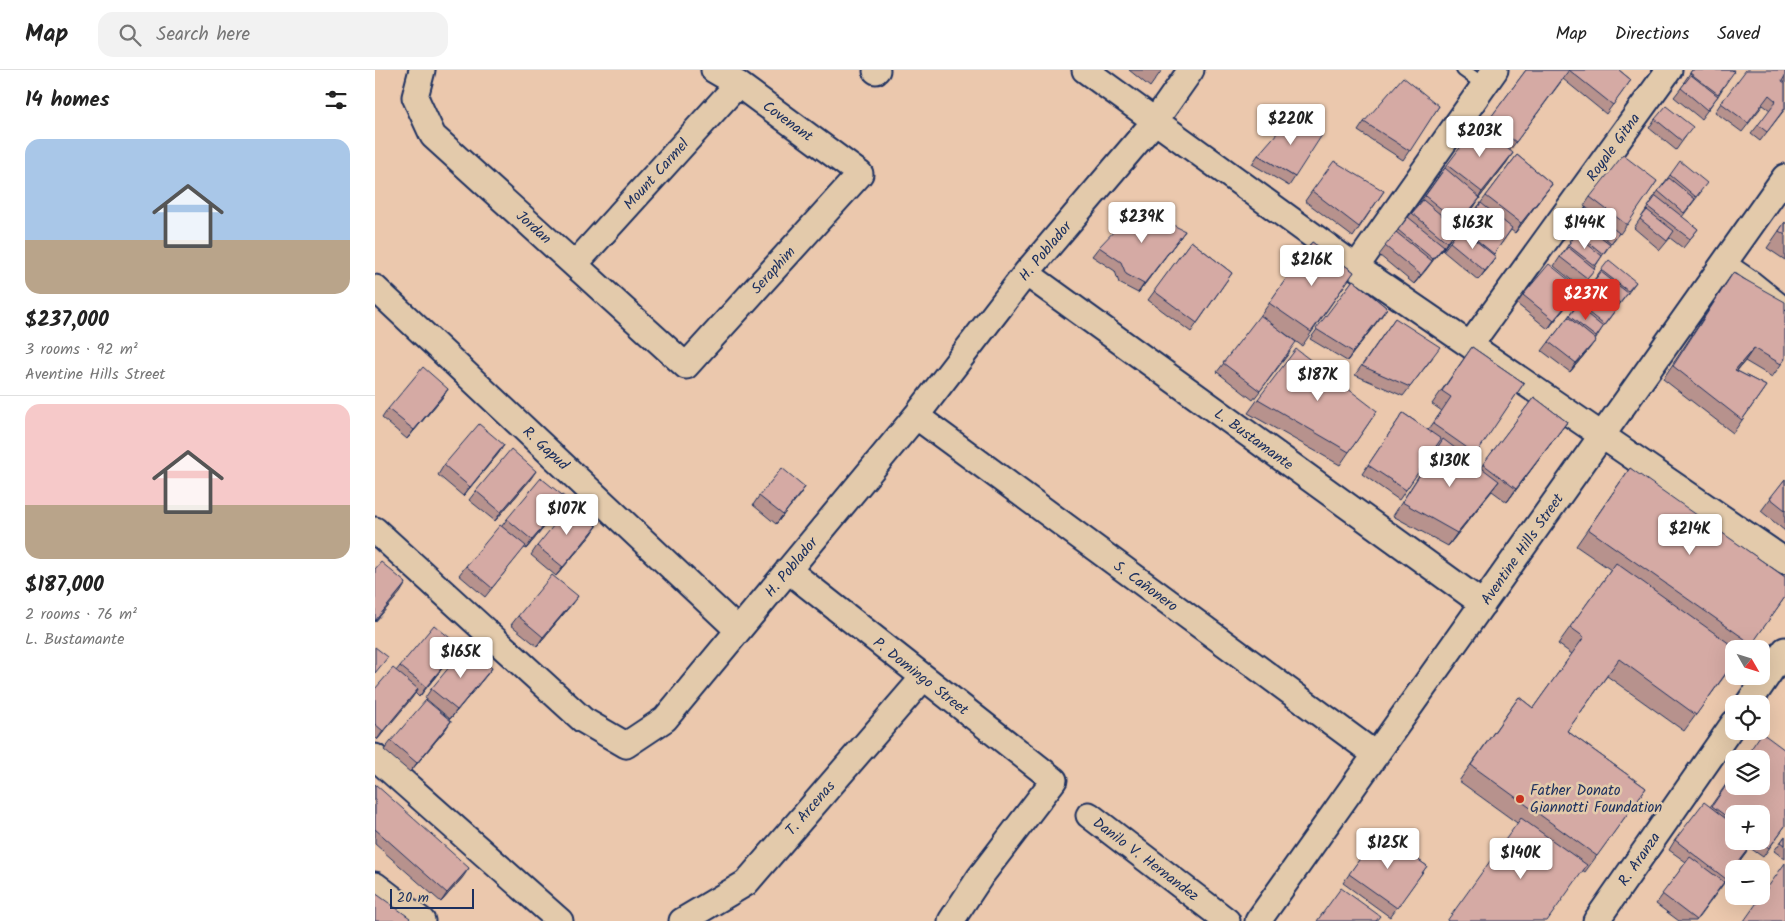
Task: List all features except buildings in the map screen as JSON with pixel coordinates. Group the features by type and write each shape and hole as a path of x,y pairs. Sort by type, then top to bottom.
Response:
{"street":[{"name":"Jordan","path":"422,70 415,98 433,136 686,366"},
{"name":"Covenant","path":"714,70 738,84 861,174"},
{"path":"1085,70 1356,267 1785,561"},
{"name":"H. Poblador","path":"375,530 583,720 626,745 665,719 916,416 1026,273 1155,121 1191,70"},
{"name":"Royale Gitna","path":"1470,345 1669,70"},
{"path":"1356,267 1489,78"},
{"name":"Mount Carmel","path":"575,264 738,84"},
{"name":"Seraphim","path":"686,366 861,174"},
{"name":"Aventine Hills Street","path":"1258,921 1785,177"},
{"name":"L. Bustamante","path":"1026,273 1483,604"},
{"name":"R. Gapud","path":"375,288 738,630"},
{"name":"S. Cañonero","path":"916,416 1376,755"},
{"name":"P. Domingo Street","path":"788,570 1054,780 981,877 951,921"},
{"path":"1753,695 1785,650"},
{"name":"T. Arcenas","path":"683,921 746,883 923,678"},
{"name":"R. Aranza","path":"1596,921 1725,737"},
{"path":"375,757 560,921"},
{"name":"Danilo V. Hernandez","path":"1089,815 1227,921"},
{"path":"375,885 422,921"}],"lane":[{"path":"1463,70 1489,78"},
{"path":"1726,259 1754,278 1785,303"}],"place":[{"name":"Father Donato Giannotti Foundation","path":"1520,799"}]}
